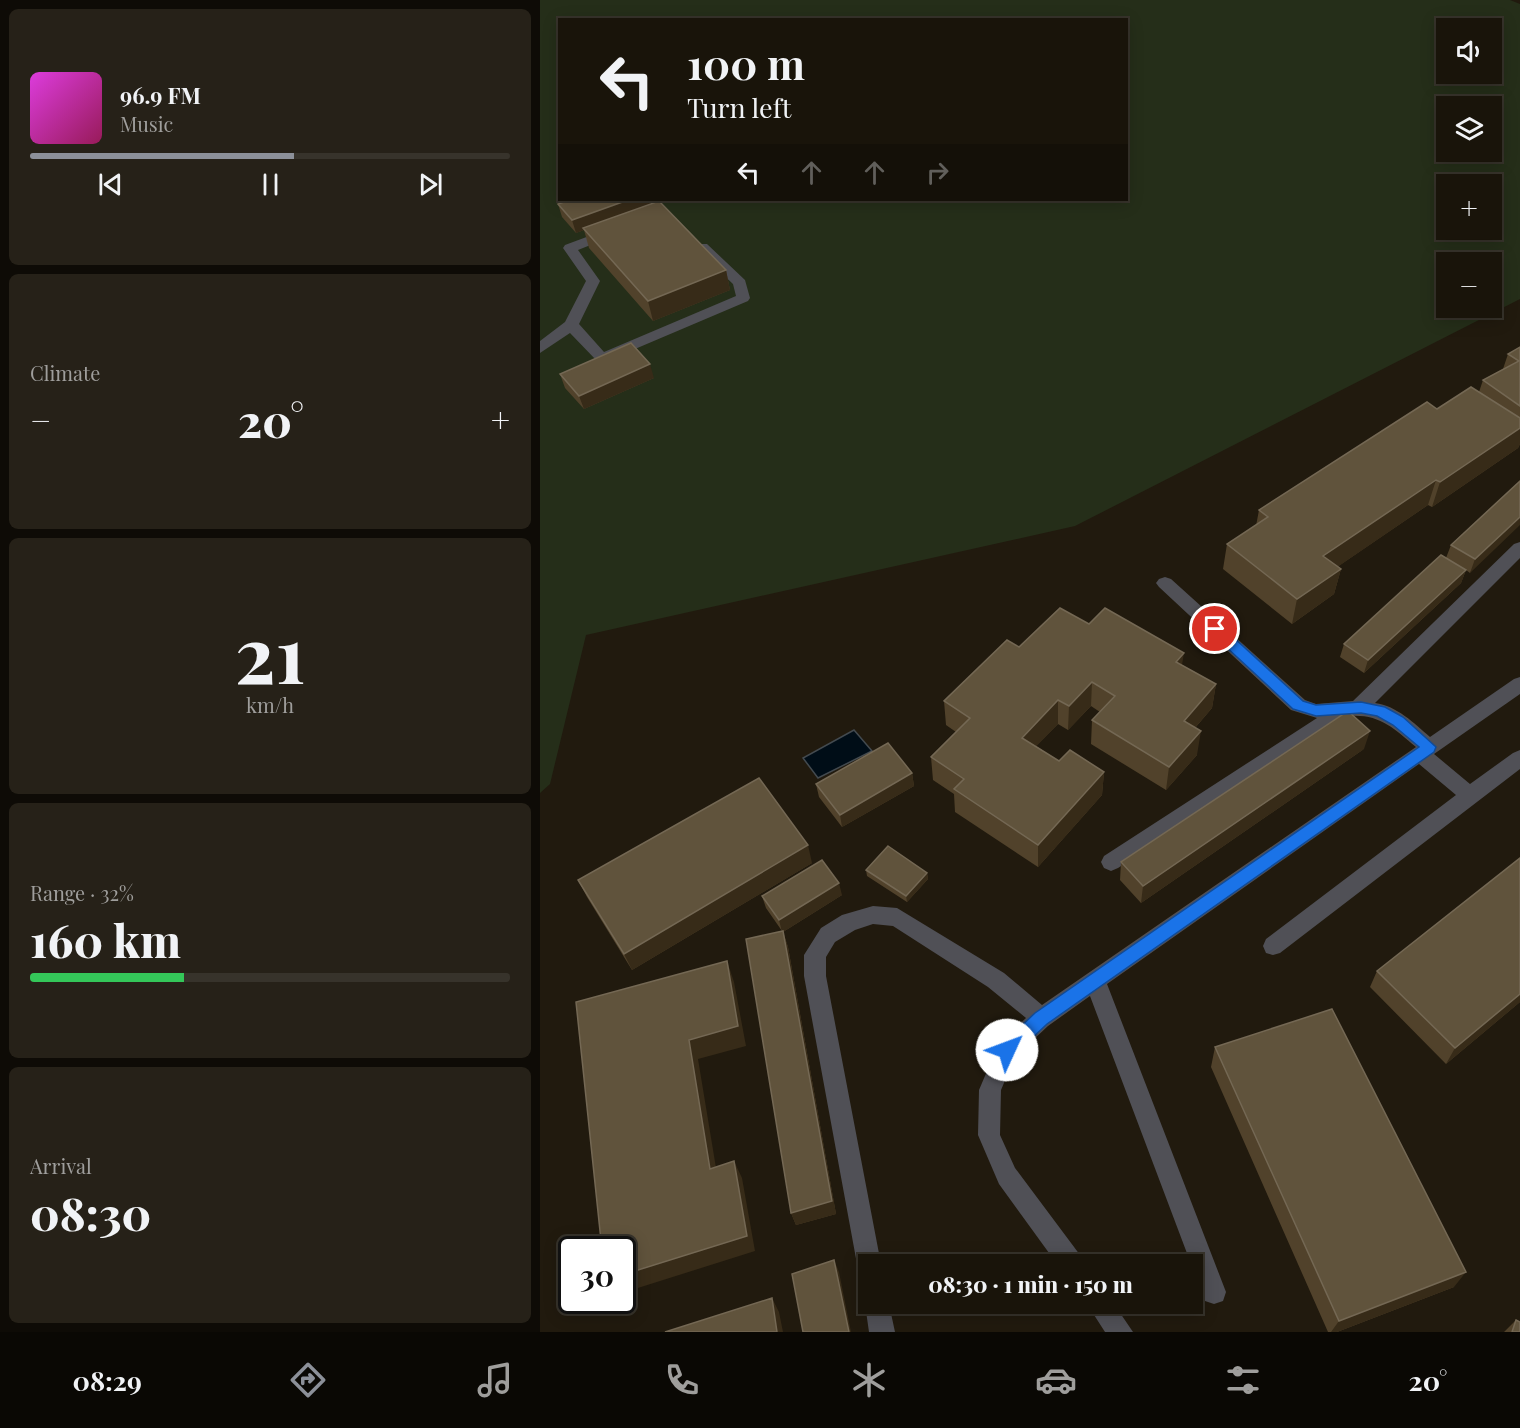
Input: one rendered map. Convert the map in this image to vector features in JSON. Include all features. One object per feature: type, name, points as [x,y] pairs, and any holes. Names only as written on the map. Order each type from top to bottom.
[{"type":"street","points":[[540,348],[571,325],[593,281],[570,248],[620,228]]},
{"type":"street","points":[[571,325],[602,358],[743,298],[740,283],[694,239]]},
{"type":"street","points":[[1111,862],[1350,710],[1520,548]]},
{"type":"street","points":[[1165,583],[1298,705],[1316,711],[1380,711],[1390,716],[1470,795]]},
{"type":"street","points":[[1064,1254],[1007,1176],[989,1135],[990,1090],[1007,1050],[1042,1018],[1520,684]]},
{"type":"street","points":[[1273,946],[1520,758]]},
{"type":"street","points":[[867,1254],[815,976],[815,955],[828,935],[849,922],[873,915],[897,916],[996,980],[1042,1018]]},
{"type":"street","points":[[1095,981],[1215,1292]]},
{"type":"street","points":[[879,1314],[882,1332]]},
{"type":"street","points":[[1106,1314],[1120,1332]]},
{"type":"green space","points":[[540,0],[1510,0],[1520,4],[1520,299],[1502,308],[1502,252],[1436,252],[1436,318],[1483,318],[1075,526],[586,635],[550,784],[540,793]]},
{"type":"shaded area","points":[[854,730],[872,751],[818,778],[803,758]]},
{"type":"building","points":[[567,201],[625,201],[572,220],[558,204]]},
{"type":"building","points":[[659,201],[726,270],[648,301],[583,228]]},
{"type":"building","points":[[631,343],[650,364],[579,396],[560,374]]},
{"type":"building","points":[[1520,347],[1520,406],[1483,380],[1519,361],[1508,354]]},
{"type":"building","points":[[1471,387],[1520,418],[1520,428],[1440,482],[1436,480],[1323,556],[1341,569],[1297,599],[1227,544],[1268,517],[1259,510],[1427,402],[1437,409]]},
{"type":"building","points":[[1520,481],[1520,517],[1475,559],[1451,545]]},
{"type":"building","points":[[1441,555],[1466,570],[1368,660],[1344,644]]},
{"type":"building","points":[[1060,608],[1089,624],[1105,608],[1184,653],[1176,662],[1216,684],[1184,721],[1201,731],[1169,767],[1092,720],[1115,696],[1092,682],[1069,706],[1058,700],[1022,738],[1059,761],[1070,750],[1104,772],[1038,845],[954,789],[964,779],[931,757],[970,718],[944,701],[1007,640],[1019,647]]},
{"type":"building","points":[[1348,711],[1370,731],[1143,886],[1121,862]]},
{"type":"building","points":[[888,743],[912,773],[840,815],[816,784]]},
{"type":"building","points":[[759,778],[808,845],[624,954],[578,880]]},
{"type":"building","points":[[888,846],[927,873],[906,896],[866,870]]},
{"type":"building","points":[[1520,858],[1520,994],[1455,1048],[1377,971]]},
{"type":"building","points":[[822,860],[839,883],[779,920],[762,896]]},
{"type":"building","points":[[783,931],[832,1201],[791,1213],[746,939]]},
{"type":"building","points":[[727,961],[738,1026],[689,1040],[710,1169],[734,1161],[747,1236],[636,1271],[636,1236],[601,1236],[576,1002]]},
{"type":"building","points":[[1332,1009],[1466,1272],[1339,1321],[1215,1047]]},
{"type":"building","points":[[834,1260],[849,1332],[803,1332],[792,1274]]},
{"type":"building","points":[[772,1298],[777,1332],[665,1332]]},
{"type":"building","points":[[1516,1320],[1520,1322],[1520,1332],[1512,1332]]},
{"type":"route","points":[[1007,1050],[1041,1018],[1429,747],[1398,721],[1380,711],[1361,708],[1316,711],[1298,705],[1215,629]]}]
